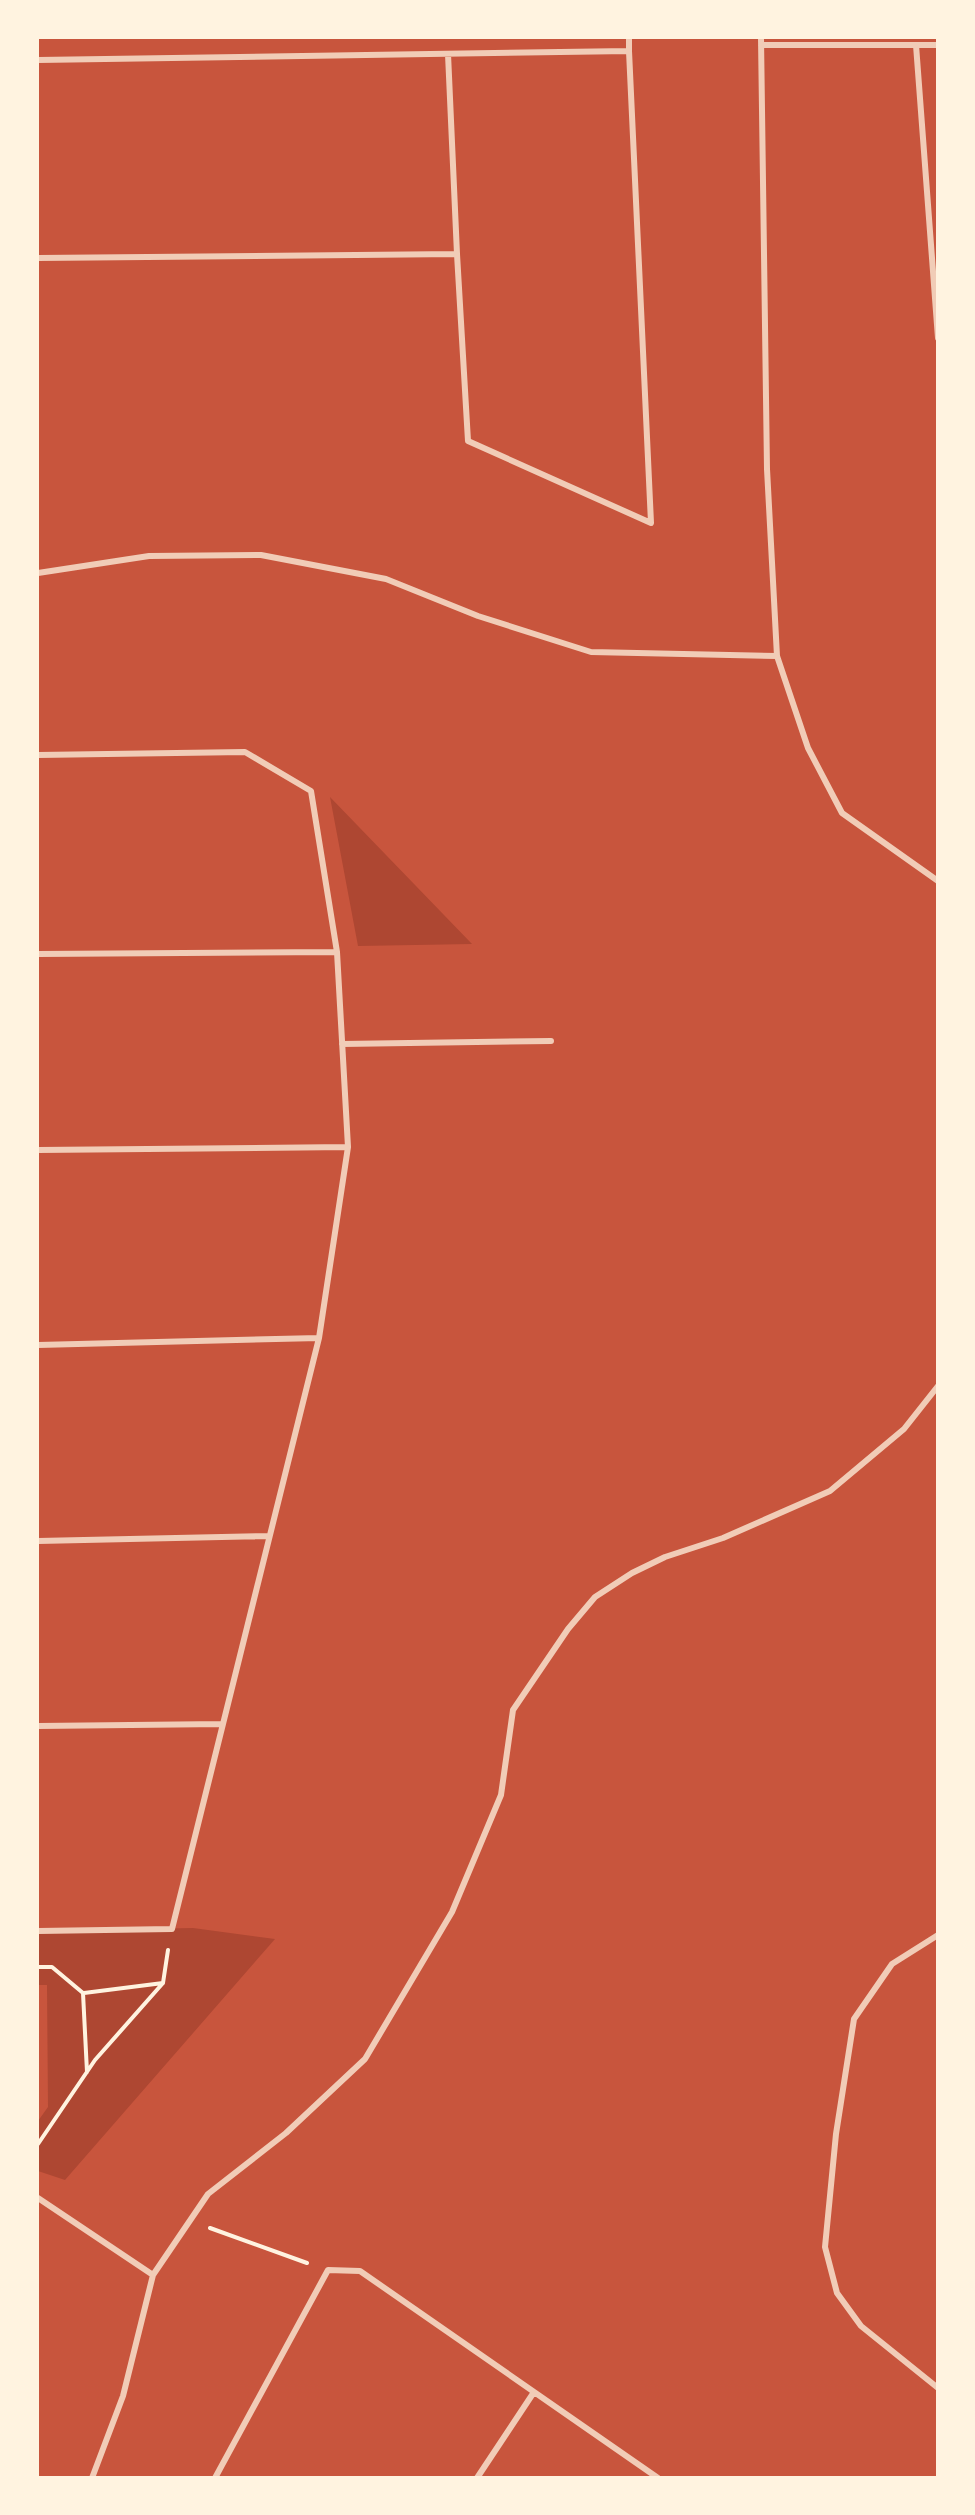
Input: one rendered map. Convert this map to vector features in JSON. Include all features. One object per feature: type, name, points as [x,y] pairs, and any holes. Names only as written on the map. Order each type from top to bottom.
[{"type":"street","points":[[448,54],[468,441],[651,523],[628,38]]},
{"type":"street","points":[[761,38],[767,469],[777,656],[808,747],[842,813],[938,881]]},
{"type":"street","points":[[761,45],[938,45]]},
{"type":"street","points":[[916,45],[934,237],[938,338]]},
{"type":"street","points":[[38,60],[629,51]]},
{"type":"street","points":[[38,258],[457,255]]},
{"type":"street","points":[[38,573],[149,556],[261,555],[386,579],[478,616],[591,652],[777,656]]},
{"type":"street","points":[[38,755],[245,752],[312,791],[337,952],[348,1147],[319,1338],[172,1929],[38,1931]]},
{"type":"street","points":[[38,954],[337,952]]},
{"type":"street","points":[[342,1044],[551,1041]]},
{"type":"street","points":[[38,1150],[348,1147]]},
{"type":"street","points":[[38,1345],[319,1338]]},
{"type":"street","points":[[92,2478],[123,2396],[153,2275],[208,2194],[286,2133],[365,2059],[452,1912],[501,1795],[513,1710],[568,1629],[595,1597],[632,1573],[665,1557],[723,1538],[830,1491],[904,1430],[938,1386]]},
{"type":"street","points":[[38,1541],[270,1536]]},
{"type":"street","points":[[38,1726],[223,1724]]},
{"type":"street","points":[[938,1935],[892,1964],[854,2019],[836,2134],[825,2247],[837,2293],[861,2326],[938,2388]]},
{"type":"street","points":[[38,2198],[153,2275]]},
{"type":"street","points":[[215,2478],[327,2270],[360,2271],[658,2478]]},
{"type":"street","points":[[477,2478],[534,2392]]},
{"type":"path","points":[[38,2144],[87,2072],[163,1983],[172,1929]]},
{"type":"path","points":[[38,1967],[52,1967],[83,1993],[87,2072]]},
{"type":"path","points":[[84,1993],[163,1983]]},
{"type":"path","points":[[190,2220],[327,2270]]},
{"type":"shaded area","points":[[330,797],[472,944],[358,946]]},
{"type":"shaded area","points":[[193,1928],[275,1939],[65,2180],[38,2171],[38,2121],[48,2107],[47,1985],[38,1985],[38,1931]]}]
